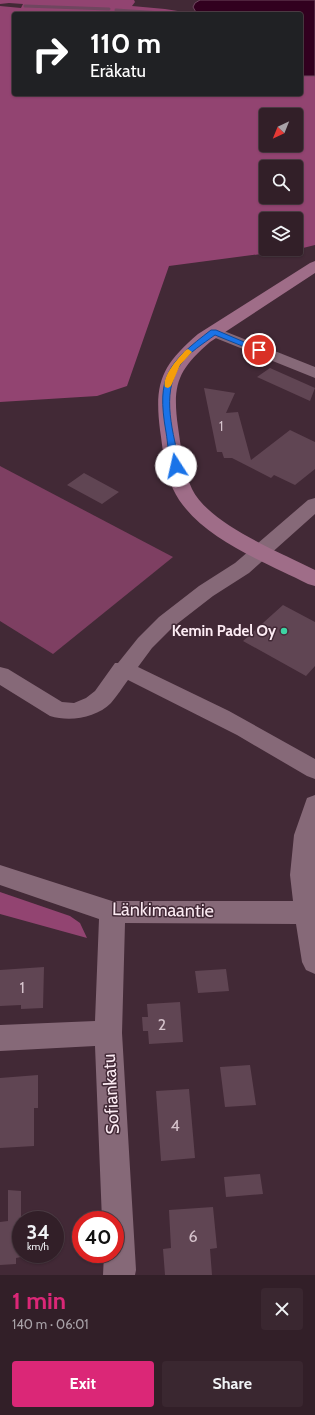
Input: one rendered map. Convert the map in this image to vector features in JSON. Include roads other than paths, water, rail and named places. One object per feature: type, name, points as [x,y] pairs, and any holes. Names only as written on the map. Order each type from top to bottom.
[{"type":"street","points":[[313,269],[214,332],[189,351],[177,364],[168,381],[166,397],[167,418],[176,466],[183,491],[205,517],[224,531],[315,579]]},
{"type":"street","points":[[214,332],[315,373]]},
{"type":"street","points":[[0,675],[58,710],[75,711],[94,704],[103,697],[144,642],[166,622],[206,592],[242,568],[315,504]]},
{"type":"street","points":[[123,669],[210,710],[251,732],[315,770]]},
{"type":"street","points":[[315,805],[306,835],[302,875],[315,962]]},
{"type":"street","name":"Länkimaantie","points":[[0,875],[112,912],[308,913]]},
{"type":"street","name":"Sofiankatu","points":[[112,912],[108,1033],[120,1270],[118,1275]]},
{"type":"street","points":[[0,1038],[108,1033]]},
{"type":"waterway","points":[[25,6],[109,9]]},
{"type":"waterway","points":[[116,10],[146,12]]},
{"type":"place","name":"Kemin Padel Oy","points":[[284,631]]}]
